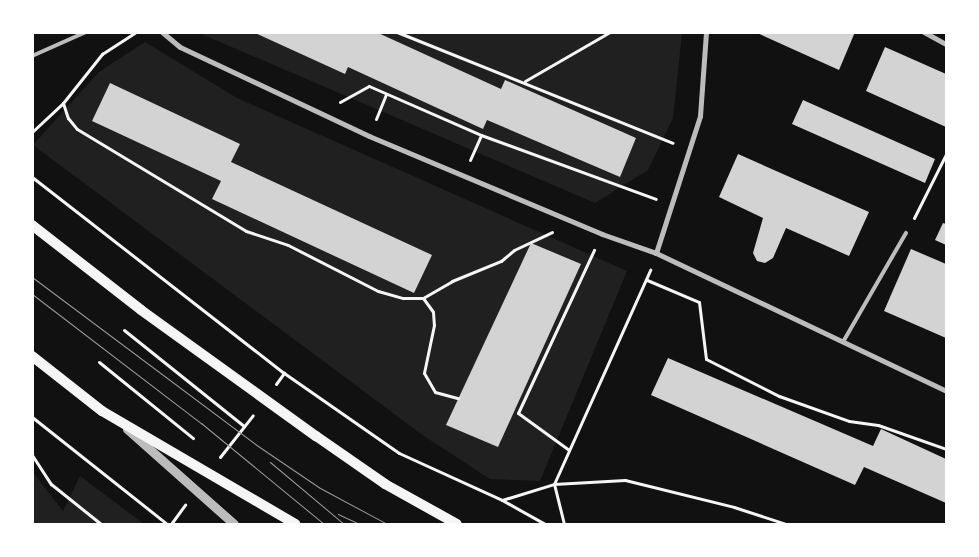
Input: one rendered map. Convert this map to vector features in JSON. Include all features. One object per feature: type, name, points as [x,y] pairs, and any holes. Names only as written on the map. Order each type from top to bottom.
[{"type":"main road","points":[[32,225],[141,310],[323,442],[385,484],[458,524]]},
{"type":"main road","points":[[32,356],[117,420],[295,524]]},
{"type":"street","points":[[162,32],[180,47],[369,136],[464,174],[602,234],[656,253],[946,391]]},
{"type":"street","points":[[656,253],[691,150],[700,116],[706,32]]},
{"type":"street","points":[[924,32],[946,44]]},
{"type":"street","points":[[117,420],[234,524]]},
{"type":"lane","points":[[32,56],[86,32]]},
{"type":"lane","points":[[843,342],[906,233]]},
{"type":"path","points":[[32,132],[63,103],[102,54],[136,32]]},
{"type":"path","points":[[397,32],[524,81],[691,150]]},
{"type":"path","points":[[524,81],[610,32]]},
{"type":"path","points":[[320,113],[369,86],[480,135],[672,205]]},
{"type":"path","points":[[369,136],[386,94]]},
{"type":"path","points":[[63,103],[68,118],[77,129],[246,231],[288,245],[378,291],[403,298],[423,298],[452,280],[501,261],[534,238],[576,223]]},
{"type":"path","points":[[464,174],[480,135]]},
{"type":"path","points":[[906,233],[946,154]]},
{"type":"path","points":[[32,177],[284,373],[399,453],[502,500],[545,524]]},
{"type":"path","points":[[569,450],[518,413],[602,234]]},
{"type":"path","points":[[564,524],[554,484],[647,280],[656,253]]},
{"type":"path","points":[[647,280],[699,302],[706,359],[779,396],[849,421],[878,425],[946,449]]},
{"type":"path","points":[[423,298],[433,312],[434,324],[424,373],[435,392],[458,398]]},
{"type":"path","points":[[124,330],[244,426]]},
{"type":"path","points":[[99,362],[196,440]]},
{"type":"path","points":[[271,391],[284,373]]},
{"type":"path","points":[[211,453],[218,459],[255,412]]},
{"type":"path","points":[[32,418],[169,524],[187,503]]},
{"type":"path","points":[[32,455],[51,484],[101,524]]},
{"type":"path","points":[[502,500],[554,484],[625,480],[734,507],[786,524]]},
{"type":"shaded area","points":[[199,33],[682,33],[673,118],[648,170],[595,203]]},
{"type":"shaded area","points":[[145,42],[237,98],[627,271],[540,481],[490,479],[424,436],[33,145],[99,72]]},
{"type":"shaded area","points":[[32,471],[63,511],[80,476],[144,524],[33,524]]},
{"type":"building","points":[[253,32],[376,32],[501,89],[505,80],[636,138],[620,177],[487,120],[483,129],[348,67],[345,74]]},
{"type":"building","points":[[755,32],[855,32],[839,70]]},
{"type":"building","points":[[885,47],[946,74],[946,127],[866,91]]},
{"type":"building","points":[[110,83],[240,144],[231,162],[432,255],[414,293],[212,199],[221,181],[92,121]]},
{"type":"building","points":[[803,100],[935,159],[925,183],[792,124]]},
{"type":"building","points":[[738,154],[869,212],[849,256],[786,228],[773,258],[765,263],[757,261],[753,253],[763,218],[719,197]]},
{"type":"building","points":[[943,223],[946,224],[946,245],[935,240]]},
{"type":"building","points":[[531,243],[581,264],[498,447],[446,425]]},
{"type":"building","points":[[911,249],[946,264],[946,338],[884,311]]},
{"type":"building","points":[[668,358],[873,446],[881,429],[946,459],[946,503],[864,467],[855,485],[651,395]]},
{"type":"tram line","points":[[32,277],[255,444],[320,488],[387,524]]},
{"type":"tram line","points":[[32,294],[201,423],[324,524]]},
{"type":"tram line","points":[[270,462],[344,524]]},
{"type":"tram line","points":[[338,514],[359,524]]}]
